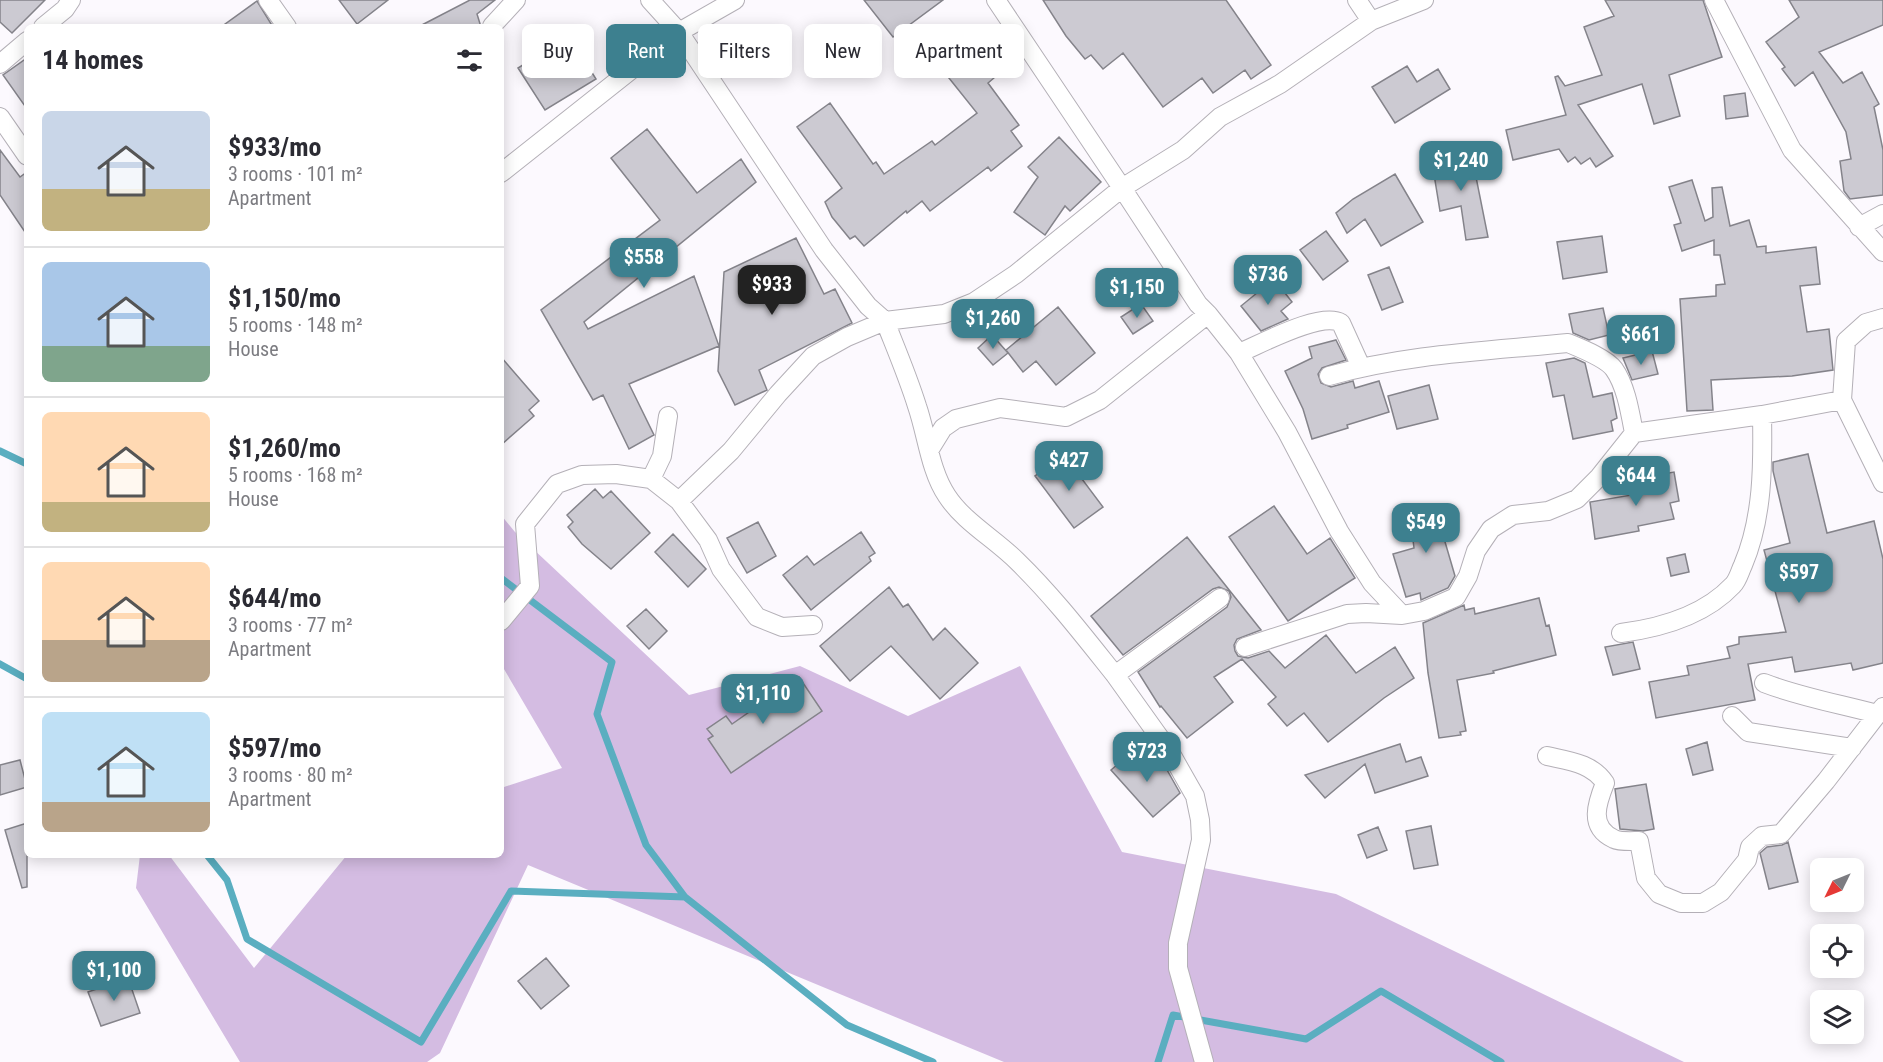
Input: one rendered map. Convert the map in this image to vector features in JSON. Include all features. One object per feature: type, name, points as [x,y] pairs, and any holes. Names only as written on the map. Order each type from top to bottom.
[{"type":"street","points":[[46,24],[71,0]]},
{"type":"street","points":[[268,0],[285,24]]},
{"type":"street","points":[[494,24],[516,0]]},
{"type":"street","points":[[650,0],[672,24]]},
{"type":"street","points":[[686,28],[735,0]]},
{"type":"street","points":[[996,0],[1198,304],[1239,353],[1287,432],[1340,531],[1372,583],[1402,615]]},
{"type":"street","points":[[1357,0],[1371,21]]},
{"type":"street","points":[[679,501],[731,451],[813,356],[885,321],[944,314],[974,302],[1016,274],[1122,188],[1183,150],[1220,117],[1280,84],[1371,21],[1424,0]]},
{"type":"street","points":[[1714,0],[1792,150],[1883,252]]},
{"type":"street","points":[[686,43],[824,250],[868,306],[885,321],[918,406],[938,478],[946,496],[957,509],[1037,580],[1063,608],[1170,752],[1195,796],[1201,840],[1178,943],[1178,968],[1204,1062]]},
{"type":"street","points":[[0,64],[24,44]]},
{"type":"street","points":[[504,170],[621,78]]},
{"type":"street","points":[[0,117],[24,152]]},
{"type":"street","points":[[1859,227],[1883,214]]},
{"type":"street","points":[[930,449],[943,428],[956,419],[1000,408],[1066,417],[1101,400],[1208,314]]},
{"type":"street","points":[[1883,318],[1866,323],[1846,341],[1842,400],[1883,483]]},
{"type":"street","points":[[1239,353],[1292,329],[1326,319],[1336,320],[1341,322],[1361,367]]},
{"type":"street","points":[[1329,376],[1361,367],[1409,359],[1568,342],[1613,367],[1630,412],[1634,433]]},
{"type":"street","points":[[1245,647],[1347,614],[1402,615],[1424,611],[1456,597],[1468,576],[1476,551],[1491,529],[1513,515],[1548,511],[1577,499],[1599,477],[1634,433],[1762,415],[1842,400]]},
{"type":"street","points":[[1621,633],[1652,629],[1710,605],[1735,584],[1752,543],[1763,471],[1762,415]]},
{"type":"street","points":[[651,479],[662,456],[668,416]]},
{"type":"street","points":[[504,617],[530,586],[525,524],[557,484],[582,475],[616,474],[651,479],[679,501],[708,540],[721,569],[757,617],[782,627],[813,625]]},
{"type":"street","points":[[1115,675],[1220,598]]},
{"type":"street","points":[[1547,756],[1584,765],[1599,773],[1605,783],[1596,808],[1596,820],[1603,830],[1615,840],[1639,841],[1646,878],[1659,894],[1681,903],[1703,903],[1721,892],[1747,860],[1750,848],[1762,836],[1781,834],[1852,748],[1880,710],[1793,694],[1764,683]]},
{"type":"street","points":[[1732,716],[1748,732],[1852,748]]},
{"type":"shaded area","points":[[504,519],[515,532],[689,695],[800,666],[908,716],[1020,666],[1122,852],[1336,894],[1684,1062],[1004,1062],[528,865],[440,1053],[427,1062],[240,1062],[136,888],[140,858],[171,858],[254,968],[345,858],[504,858],[504,787],[562,768],[504,669]]},
{"type":"building","points":[[0,0],[45,0],[12,33],[0,22]]},
{"type":"building","points":[[339,0],[388,0],[357,24]]},
{"type":"building","points":[[470,0],[495,0],[477,14],[480,24],[424,24]]},
{"type":"building","points":[[864,0],[943,0],[911,24],[894,24],[893,37]]},
{"type":"building","points":[[1043,0],[1226,0],[1271,65],[1251,79],[1245,70],[1213,93],[1202,78],[1163,107],[1123,53],[1103,69],[1091,55],[1085,59],[1066,36]]},
{"type":"building","points":[[1605,0],[1703,0],[1722,57],[1669,75],[1680,116],[1654,124],[1642,84],[1578,105],[1613,156],[1596,167],[1590,158],[1581,164],[1575,157],[1568,162],[1559,149],[1513,160],[1506,130],[1566,115],[1555,77],[1558,76],[1565,86],[1602,75],[1584,27],[1614,16]]},
{"type":"building","points":[[1789,0],[1883,0],[1883,25],[1819,52],[1843,83],[1862,72],[1879,104],[1874,107],[1883,150],[1883,195],[1850,199],[1844,191],[1840,161],[1851,159],[1846,132],[1813,72],[1795,86],[1782,69],[1785,67],[1766,42],[1799,17]]},
{"type":"building","points":[[257,1],[271,24],[225,24]]},
{"type":"building","points":[[24,60],[24,105],[3,75]]},
{"type":"building","points":[[1407,66],[1417,82],[1438,69],[1450,89],[1395,123],[1372,87]]},
{"type":"building","points":[[594,76],[596,79],[545,110],[524,78],[594,78]]},
{"type":"building","points":[[949,78],[994,78],[988,83],[1019,125],[1011,131],[1022,146],[991,171],[988,167],[930,211],[922,201],[907,213],[906,211],[864,246],[855,236],[850,239],[832,217],[825,202],[842,188],[797,127],[830,103],[873,164],[876,162],[884,174],[932,141],[935,145],[977,113]]},
{"type":"building","points":[[1745,93],[1748,116],[1726,119],[1724,96]]},
{"type":"building","points":[[647,129],[697,193],[741,159],[756,182],[584,322],[588,329],[694,276],[719,346],[629,384],[654,435],[629,449],[603,395],[593,400],[541,310],[660,220],[611,158]]},
{"type":"building","points":[[1059,137],[1101,182],[1070,211],[1065,206],[1045,235],[1014,212],[1038,177],[1028,167]]},
{"type":"building","points":[[0,150],[20,177],[24,174],[24,231],[0,195]]},
{"type":"building","points":[[1471,152],[1488,237],[1466,240],[1461,206],[1440,211],[1432,162]]},
{"type":"building","points":[[1395,174],[1423,222],[1381,246],[1365,219],[1347,233],[1336,213],[1353,199]]},
{"type":"building","points":[[1692,180],[1705,221],[1713,217],[1712,188],[1722,187],[1730,226],[1749,220],[1757,247],[1766,246],[1766,253],[1816,247],[1820,284],[1800,286],[1807,332],[1829,329],[1833,370],[1792,376],[1711,380],[1713,410],[1687,411],[1680,299],[1716,296],[1716,285],[1725,284],[1720,255],[1714,255],[1714,240],[1682,251],[1674,225],[1681,223],[1669,187]]},
{"type":"building","points":[[1326,231],[1348,261],[1323,280],[1300,250]]},
{"type":"building","points":[[1602,236],[1607,272],[1563,279],[1557,242]]},
{"type":"building","points":[[796,238],[824,294],[835,289],[852,323],[759,370],[767,390],[735,405],[718,371],[724,272]]},
{"type":"building","points":[[1389,267],[1403,302],[1382,310],[1368,275]]},
{"type":"building","points":[[1274,279],[1292,302],[1281,311],[1288,319],[1261,331],[1241,306]]},
{"type":"building","points":[[1141,304],[1153,321],[1133,334],[1121,317]]},
{"type":"building","points":[[1058,307],[1095,353],[1056,385],[1036,361],[1023,372],[1006,350]]},
{"type":"building","points":[[1603,308],[1609,335],[1589,340],[1573,333],[1569,314]]},
{"type":"building","points":[[992,335],[1008,353],[993,365],[978,348]]},
{"type":"building","points":[[1336,340],[1346,360],[1322,368],[1318,374],[1321,383],[1331,387],[1353,381],[1355,388],[1379,381],[1389,412],[1312,439],[1303,409],[1285,371],[1312,358],[1309,347]]},
{"type":"building","points":[[1652,351],[1658,374],[1632,380],[1623,358]]},
{"type":"building","points":[[1574,358],[1585,363],[1593,397],[1612,393],[1617,418],[1611,421],[1613,431],[1573,439],[1564,395],[1553,397],[1546,363]]},
{"type":"building","points":[[504,360],[539,401],[529,410],[534,416],[504,442]]},
{"type":"building","points":[[1429,385],[1438,419],[1397,429],[1388,396]]},
{"type":"building","points":[[1808,454],[1827,533],[1874,521],[1883,559],[1883,663],[1853,670],[1851,663],[1795,672],[1792,657],[1748,664],[1755,700],[1656,718],[1649,682],[1689,675],[1687,666],[1730,658],[1727,647],[1739,644],[1739,637],[1786,632],[1764,550],[1790,543],[1773,471],[1773,462]]},
{"type":"building","points":[[1064,455],[1103,507],[1074,528],[1035,476]]},
{"type":"building","points":[[1674,472],[1679,501],[1670,503],[1674,519],[1638,526],[1639,531],[1595,539],[1590,502],[1632,495],[1630,480]]},
{"type":"building","points":[[595,489],[603,498],[611,491],[650,533],[611,569],[582,544],[568,527],[573,522],[567,515]]},
{"type":"building","points":[[1445,504],[1448,534],[1443,535],[1455,576],[1448,588],[1421,600],[1420,593],[1406,597],[1393,554],[1414,548],[1409,509]]},
{"type":"building","points":[[1274,506],[1307,554],[1330,538],[1355,578],[1288,621],[1229,537]]},
{"type":"building","points":[[758,522],[776,556],[747,573],[727,538]]},
{"type":"building","points":[[861,532],[875,553],[869,557],[871,561],[811,610],[783,575],[807,556],[814,565]]},
{"type":"building","points":[[673,534],[706,569],[688,587],[655,552]]},
{"type":"building","points":[[1187,537],[1261,630],[1237,639],[1234,645],[1238,656],[1248,658],[1269,651],[1285,668],[1326,635],[1356,673],[1395,647],[1414,678],[1384,698],[1328,742],[1304,713],[1287,726],[1268,704],[1276,697],[1242,659],[1214,677],[1233,702],[1187,738],[1160,707],[1138,672],[1227,607],[1231,597],[1229,591],[1219,587],[1213,589],[1123,655],[1091,616]]},
{"type":"building","points":[[1685,554],[1689,572],[1671,576],[1667,558]]},
{"type":"building","points":[[889,587],[903,607],[908,604],[933,640],[945,628],[978,663],[940,699],[891,646],[850,681],[820,646]]},
{"type":"building","points":[[1539,598],[1546,626],[1549,625],[1556,655],[1493,671],[1494,673],[1457,680],[1466,731],[1460,732],[1461,735],[1439,738],[1428,673],[1423,623],[1464,605],[1465,610],[1474,608],[1475,614]]},
{"type":"building","points":[[646,609],[667,631],[649,649],[627,626]]},
{"type":"building","points":[[1633,642],[1640,669],[1613,675],[1605,647]]},
{"type":"building","points":[[799,677],[822,711],[731,773],[708,739],[713,736],[707,729],[726,716],[732,724]]},
{"type":"building","points":[[1707,742],[1713,770],[1693,775],[1686,749]]},
{"type":"building","points":[[1400,744],[1406,762],[1421,757],[1428,776],[1375,793],[1365,764],[1325,798],[1305,775]]},
{"type":"building","points":[[1131,753],[1143,767],[1155,756],[1167,770],[1180,793],[1153,817],[1111,770]]},
{"type":"building","points":[[20,760],[24,788],[0,795],[0,765]]},
{"type":"building","points":[[1646,784],[1654,829],[1643,831],[1620,829],[1615,789]]},
{"type":"building","points":[[24,824],[27,887],[22,888],[5,830]]},
{"type":"building","points":[[1431,826],[1438,865],[1414,869],[1406,831]]},
{"type":"building","points":[[1378,827],[1387,850],[1367,858],[1358,835]]},
{"type":"building","points":[[1788,842],[1798,882],[1769,889],[1760,853],[1767,847]]},
{"type":"building","points":[[546,958],[569,986],[541,1009],[518,981]]},
{"type":"building","points":[[128,978],[140,1013],[101,1026],[88,992]]},
{"type":"waterway","points":[[0,451],[24,463]]},
{"type":"waterway","points":[[504,580],[612,662],[597,714],[646,845],[685,897]]},
{"type":"waterway","points":[[0,664],[24,677]]},
{"type":"waterway","points":[[209,858],[227,880],[247,939],[421,1042],[511,891],[685,897],[847,1025],[933,1062]]},
{"type":"waterway","points":[[1158,1062],[1173,1015],[1306,1039],[1381,991],[1501,1062]]}]
